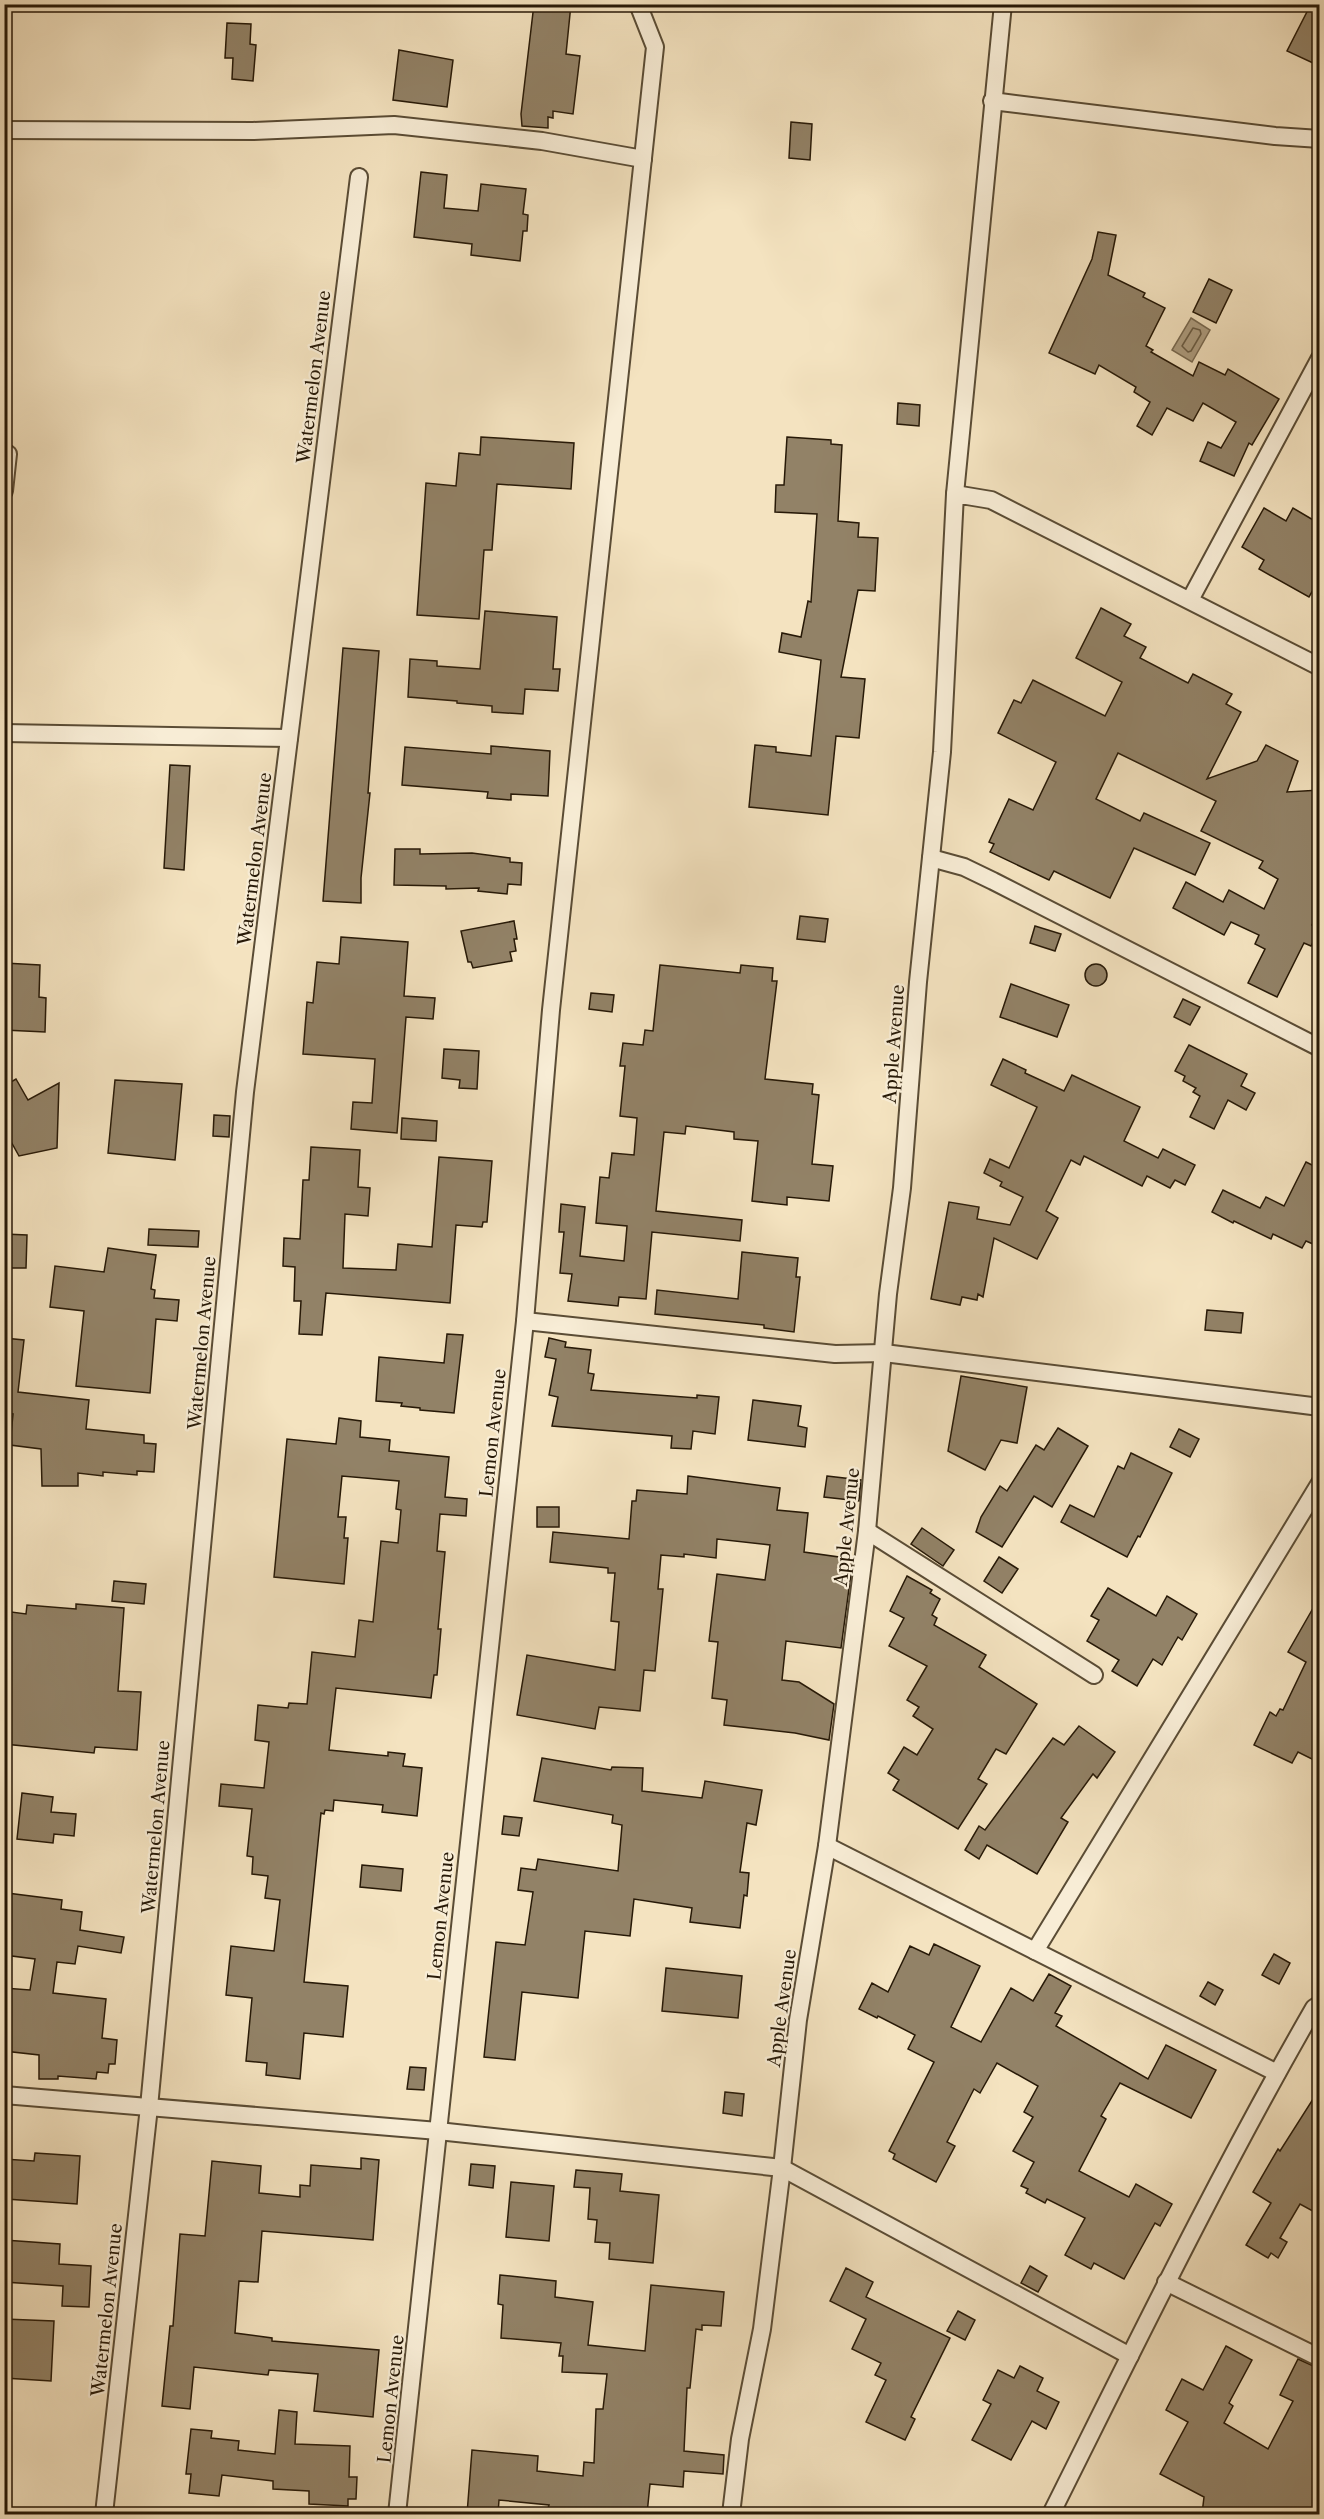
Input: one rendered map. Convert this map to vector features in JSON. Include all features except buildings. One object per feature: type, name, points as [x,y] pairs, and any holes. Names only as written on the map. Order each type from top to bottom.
[{"type":"street","name":"Lemon Avenue","points":[[397,2514],[525,1321],[551,1010],[655,47],[638,4]]},
{"type":"street","name":"Apple Avenue","points":[[731,2514],[740,2439],[762,2329],[798,2020],[827,1846],[867,1532],[888,1294],[902,1188],[932,828],[942,752],[955,494],[1003,4]]},
{"type":"street","points":[[992,101],[1263,135],[1320,139]]},
{"type":"street","points":[[4,130],[253,131],[394,125],[542,141],[643,159]]},
{"type":"street","name":"Watermelon Avenue","points":[[104,2514],[149,2107],[245,1092],[359,177]]},
{"type":"street","points":[[1190,600],[1320,358]]},
{"type":"street","points":[[4,491],[9,454]]},
{"type":"street","points":[[955,494],[991,500],[1320,667]]},
{"type":"street","points":[[4,733],[289,738]]},
{"type":"street","points":[[931,858],[964,867],[993,880],[1320,1048]]},
{"type":"street","points":[[525,1321],[834,1354],[884,1353],[1320,1407]]},
{"type":"street","points":[[1035,1952],[1320,1484]]},
{"type":"street","points":[[867,1532],[1094,1675]]},
{"type":"street","points":[[827,1846],[1277,2073]]},
{"type":"street","points":[[1051,2514],[1166,2282],[1277,2073],[1314,2008],[1320,2004]]},
{"type":"street","points":[[4,2096],[438,2131],[782,2168],[1130,2356]]},
{"type":"street","points":[[1166,2282],[1320,2358]]},
{"type":"water","points":[[1191,318],[1210,330],[1192,362],[1172,350]]}]
